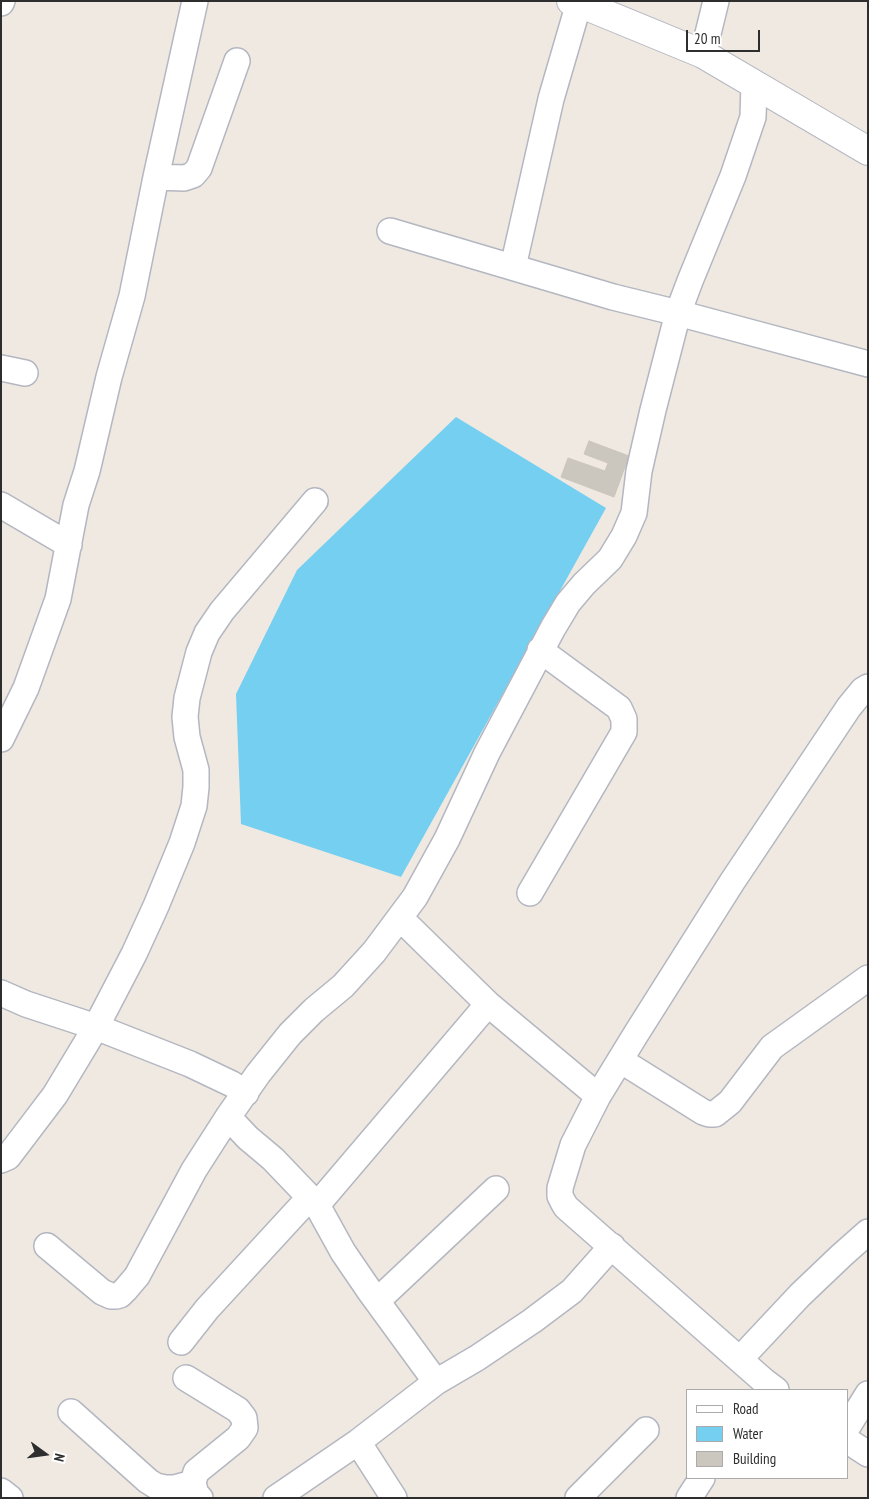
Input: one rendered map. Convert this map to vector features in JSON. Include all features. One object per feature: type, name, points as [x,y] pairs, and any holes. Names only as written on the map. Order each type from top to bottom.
[{"type":"main road","points":[[575,2],[702,54],[868,151]]},
{"type":"street","points":[[1,739],[26,688],[58,599],[76,505],[132,296],[195,1]]},
{"type":"street","points":[[702,54],[716,1]]},
{"type":"street","points":[[513,267],[575,2]]},
{"type":"street","points":[[156,177],[184,178],[193,175],[199,168],[236,60]]},
{"type":"street","points":[[47,1246],[102,1292],[111,1296],[120,1295],[137,1276],[194,1170],[258,1074],[290,1034],[314,1010],[343,986],[374,952],[415,897],[447,839],[487,753],[540,650],[568,603],[584,584],[610,560],[624,536],[634,513],[639,471],[652,410],[678,313],[733,176],[753,117],[754,84]]},
{"type":"street","points":[[390,231],[613,297],[868,364]]},
{"type":"street","points":[[1,1160],[8,1157],[55,1095],[96,1027],[134,954],[182,843],[194,806],[196,787],[196,770],[187,737],[185,717],[187,698],[199,652],[207,633],[222,611],[314,501]]},
{"type":"street","points":[[1,505],[68,545]]},
{"type":"street","points":[[530,893],[624,732],[624,719],[619,708],[540,650]]},
{"type":"street","points":[[766,1387],[740,1359],[566,1207],[560,1196],[562,1180],[573,1145],[598,1096],[620,1060],[732,882],[848,707],[868,687]]},
{"type":"street","points":[[400,918],[488,1004],[598,1096]]},
{"type":"street","points":[[620,1060],[703,1112],[715,1114],[730,1102],[772,1048],[868,978]]},
{"type":"street","points":[[1,993],[26,1004],[96,1027],[190,1064],[232,1084],[246,1093]]},
{"type":"street","points":[[181,1342],[207,1309],[313,1201],[488,1004]]},
{"type":"street","points":[[228,1117],[313,1201],[343,1252],[436,1382]]},
{"type":"street","points":[[377,1301],[496,1189]]},
{"type":"street","points":[[740,1359],[800,1295],[868,1232]]},
{"type":"street","points":[[276,1498],[358,1442],[436,1382],[477,1358],[572,1291],[612,1246]]},
{"type":"street","points":[[71,1412],[156,1486],[196,1490],[196,1472],[238,1438],[245,1428],[244,1418],[238,1410],[186,1378]]},
{"type":"street","points":[[849,1424],[868,1394]]},
{"type":"street","points":[[578,1498],[646,1430]]},
{"type":"street","points":[[358,1442],[394,1498]]},
{"type":"street","points":[[849,1442],[868,1454]]},
{"type":"street","points":[[689,1498],[701,1479]]},
{"type":"street","points":[[1,1491],[10,1498]]},
{"type":"water","points":[[456,417],[606,508],[401,877],[241,824],[236,694],[297,570]]},
{"type":"building","points":[[589,441],[629,456],[614,497],[561,477],[568,458],[605,471],[608,463],[584,454]]}]
